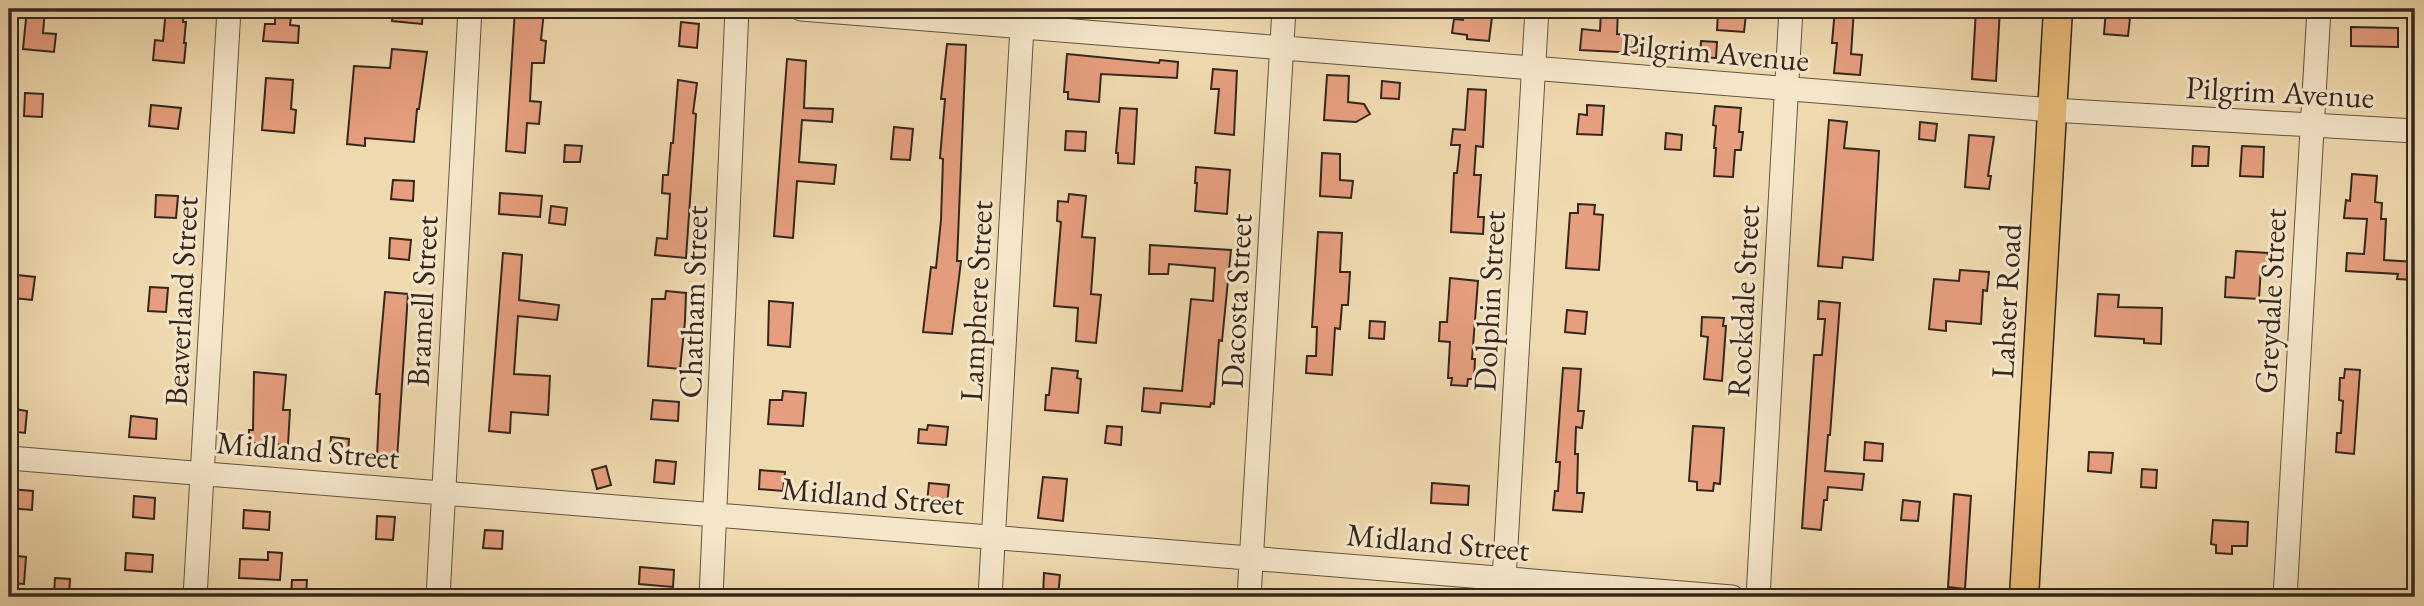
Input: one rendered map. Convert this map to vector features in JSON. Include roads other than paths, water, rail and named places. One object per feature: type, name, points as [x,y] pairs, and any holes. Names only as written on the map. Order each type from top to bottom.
[{"type":"main road","name":"Lahser Road","points":[[2024,597],[2058,9]]},
{"type":"street","name":"Beaverland Street","points":[[195,597],[229,9]]},
{"type":"street","name":"Bramell Street","points":[[438,597],[470,9]]},
{"type":"street","name":"Chatham Street","points":[[711,597],[737,9]]},
{"type":"street","name":"Pilgrim Avenue","points":[[801,9],[1023,18],[1282,49],[2052,110],[2415,131]]},
{"type":"street","name":"Dacosta Street","points":[[1250,597],[1284,9]]},
{"type":"street","name":"Dolphin Street","points":[[1504,588],[1537,9]]},
{"type":"street","name":"Rockdale Street","points":[[1758,597],[1791,9]]},
{"type":"street","name":"Greydale Street","points":[[2285,597],[2319,9]]},
{"type":"street","name":"Lamphere Street","points":[[990,597],[1023,18]]},
{"type":"street","name":"Midland Street","points":[[9,458],[1252,558],[1504,588],[1732,597]]}]
